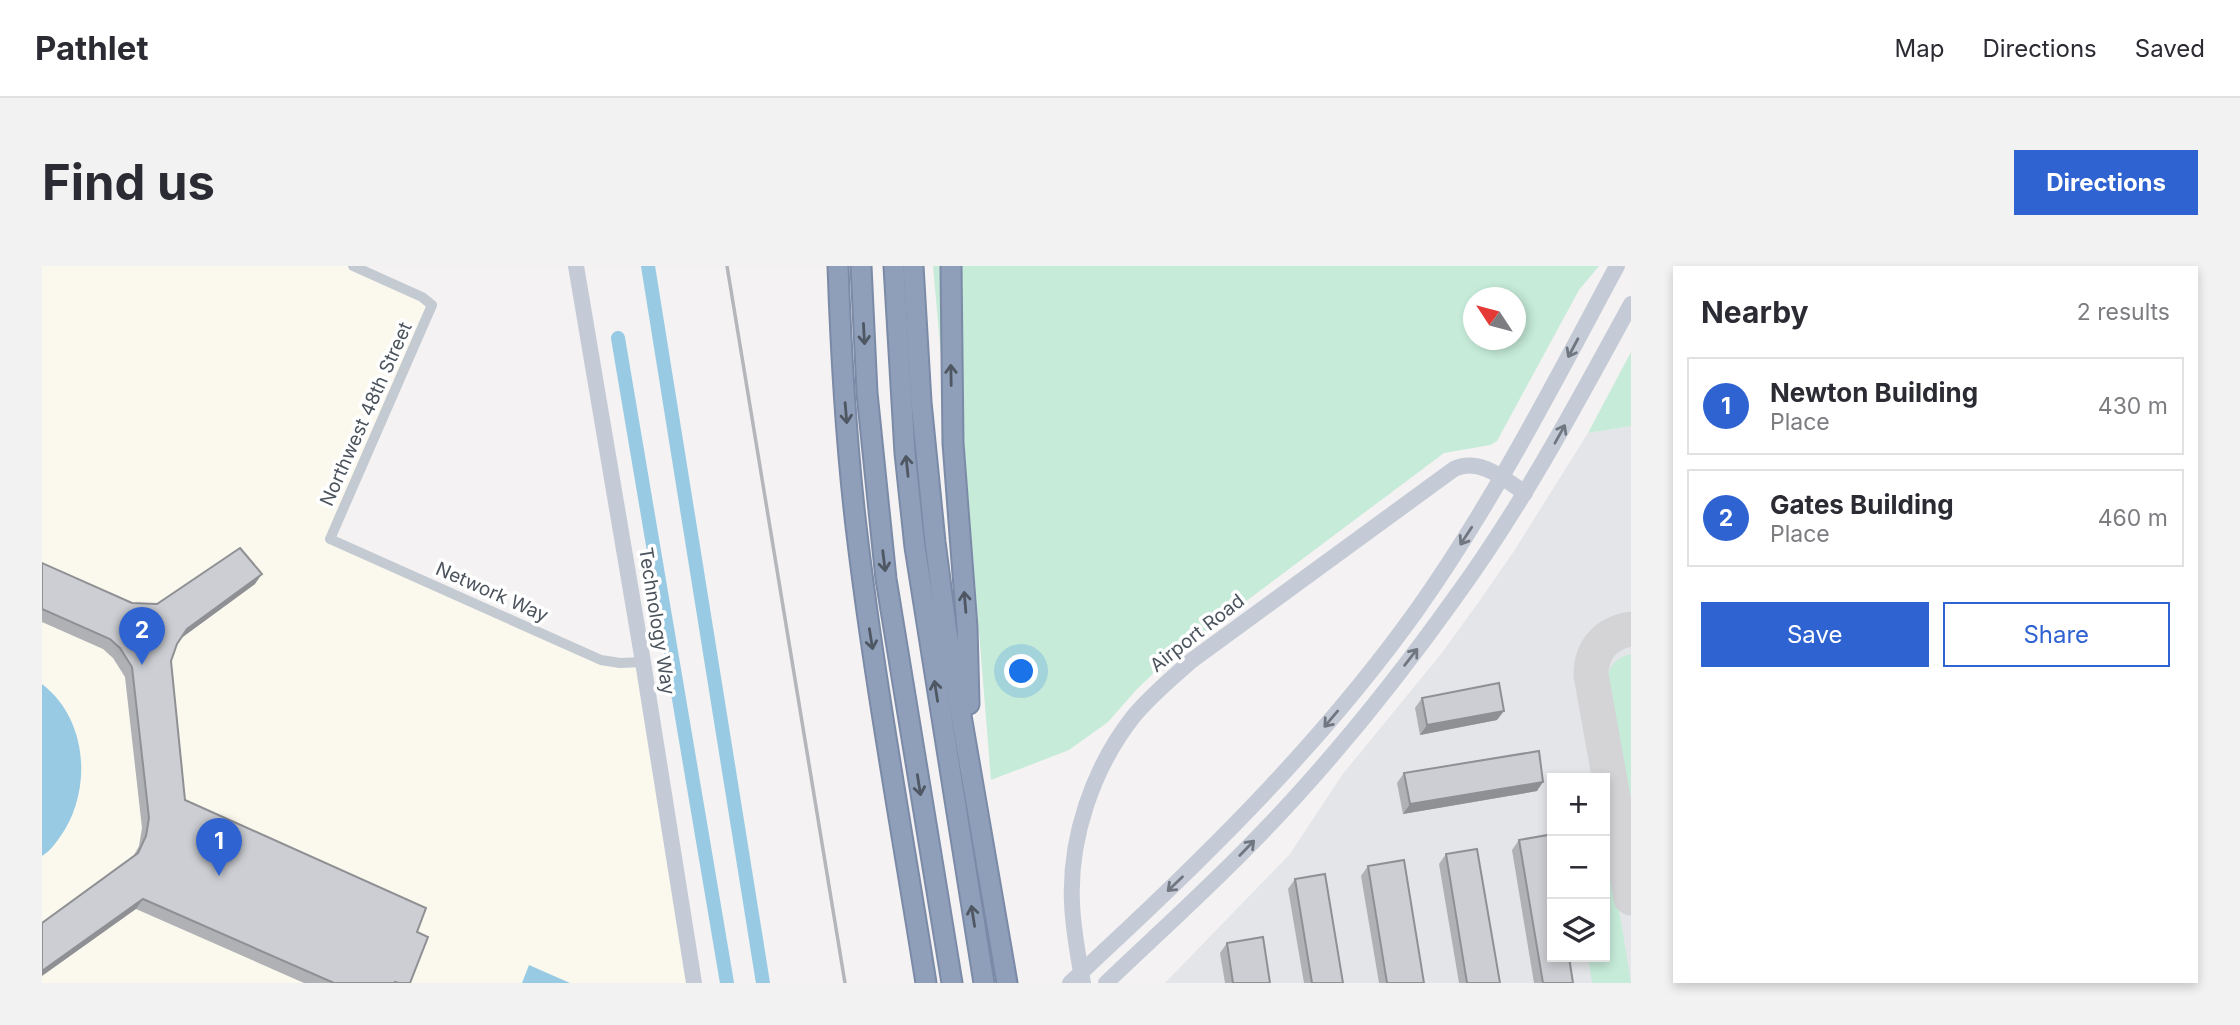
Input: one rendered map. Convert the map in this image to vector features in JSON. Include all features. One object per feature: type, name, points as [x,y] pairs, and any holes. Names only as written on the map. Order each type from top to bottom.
[{"type":"highway","points":[[838,266],[844,390],[856,528],[926,983]]},
{"type":"highway","points":[[861,266],[867,393],[887,579],[952,983]]},
{"type":"highway","points":[[894,266],[905,453],[917,559],[984,983]]},
{"type":"highway","points":[[913,266],[921,402],[934,542],[947,634],[1007,983]]},
{"type":"highway","points":[[951,266],[953,443],[967,627],[971,769]]},
{"type":"main road","name":"Technology Way","points":[[576,266],[694,983]]},
{"type":"main road","points":[[1070,983],[1240,820],[1333,717],[1416,610],[1502,478],[1617,266]]},
{"type":"main road","points":[[1108,981],[1249,846],[1342,743],[1393,680],[1456,597],[1525,493],[1631,304]]},
{"type":"main road","name":"Airport Road","points":[[1083,983],[1072,901],[1076,845],[1083,815],[1103,766],[1134,716],[1191,661],[1454,468],[1475,465],[1525,493]]},
{"type":"street","name":"Northwest 48th Street","points":[[330,538],[431,311],[431,303],[422,297],[353,266]]},
{"type":"street","name":"Network Way","points":[[330,538],[601,660],[643,662]]},
{"type":"shaded area","points":[[42,266],[353,266],[428,300],[330,538],[601,660],[643,662],[694,983],[42,983]]},
{"type":"shaded area","points":[[1631,426],[1631,983],[1165,983],[1290,854],[1342,775],[1441,654],[1514,551],[1588,433]]},
{"type":"green space","points":[[933,266],[950,266],[945,366],[942,366]]},
{"type":"green space","points":[[962,266],[1599,266],[1579,290],[1497,441],[1490,445],[1444,453],[1165,662],[1108,722],[1069,750],[991,780],[958,371]]},
{"type":"green space","points":[[1631,352],[1631,426],[1588,433]]},
{"type":"green space","points":[[1631,654],[1631,830],[1606,683],[1614,664]]},
{"type":"green space","points":[[1610,854],[1631,983],[1592,983],[1589,962],[1610,962]]},
{"type":"water","points":[[42,684],[69,716],[81,756],[81,778],[71,819],[50,850],[42,856]]},
{"type":"water","points":[[529,965],[570,983],[522,983]]},
{"type":"building","points":[[240,548],[262,574],[187,629],[177,644],[171,661],[185,800],[426,908],[417,932],[428,937],[410,983],[334,983],[143,899],[42,971],[42,923],[138,853],[146,836],[149,818],[132,667],[120,648],[110,639],[42,609],[42,563],[132,603],[157,604]]},
{"type":"building","points":[[1499,683],[1504,711],[1427,725],[1422,698]]},
{"type":"building","points":[[1539,751],[1543,782],[1410,804],[1404,773]]},
{"type":"building","points":[[1547,835],[1547,962],[1570,962],[1573,983],[1543,983],[1519,840]]},
{"type":"building","points":[[1477,849],[1500,983],[1467,983],[1446,854]]},
{"type":"building","points":[[1404,860],[1424,983],[1387,983],[1368,866]]},
{"type":"building","points":[[1325,874],[1343,983],[1312,983],[1295,879]]},
{"type":"building","points":[[1263,937],[1270,983],[1233,983],[1227,943]]},
{"type":"waterway","points":[[648,266],[763,983]]},
{"type":"waterway","points":[[618,338],[727,983]]},
{"type":"taxiway","points":[[1631,629],[1607,638],[1597,650],[1591,675],[1631,898]]},
{"type":"railway","points":[[727,266],[845,983]]},
{"type":"place","name":"Gates Building","points":[[142,665]]},
{"type":"place","name":"Newton Building","points":[[219,876]]}]
